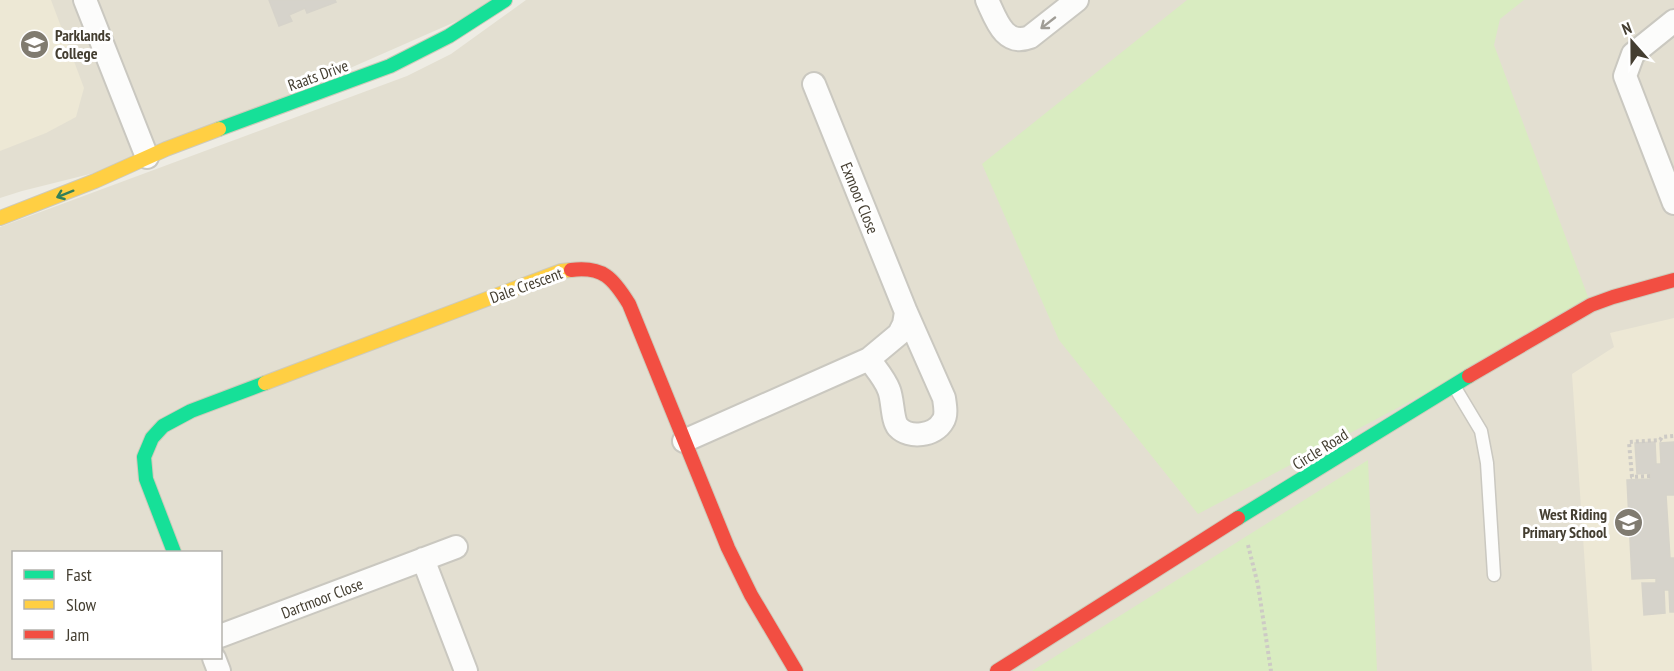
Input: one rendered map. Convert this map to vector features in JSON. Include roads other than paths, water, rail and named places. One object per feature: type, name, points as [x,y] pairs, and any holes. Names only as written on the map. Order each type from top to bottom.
[{"type":"street","points":[[85,0],[140,160]]},
{"type":"street","name":"Raats Drive","points":[[0,218],[85,186],[140,160],[390,66],[458,32],[505,0]]},
{"type":"street","points":[[987,0],[1005,34],[1010,38],[1024,40],[1077,0]]},
{"type":"street","points":[[1674,21],[1633,54],[1625,76],[1674,203]]},
{"type":"street","name":"Exmoor Close","points":[[814,84],[906,312],[944,398],[943,422],[935,430],[914,435],[898,427],[894,421],[886,382],[868,359]]},
{"type":"street","name":"Raats Drive","points":[[56,182],[140,160]]},
{"type":"street","name":"Dale Crescent","points":[[174,551],[146,479],[144,457],[152,438],[164,426],[191,411],[561,272],[580,268],[595,270],[615,281],[629,304],[728,549],[796,671]]},
{"type":"street","name":"Circle Road","points":[[997,671],[1238,518],[1454,385],[1591,305],[1674,280]]},
{"type":"street","points":[[684,441],[868,359],[899,334],[906,312]]},
{"type":"street","name":"Dartmoor Close","points":[[222,635],[456,548]]},
{"type":"street","points":[[423,560],[466,671]]},
{"type":"lane","points":[[1454,385],[1482,431],[1494,575]]},
{"type":"place","name":"Parklands College","points":[[34,44]]},
{"type":"place","name":"West Riding Primary School","points":[[1628,523]]}]
